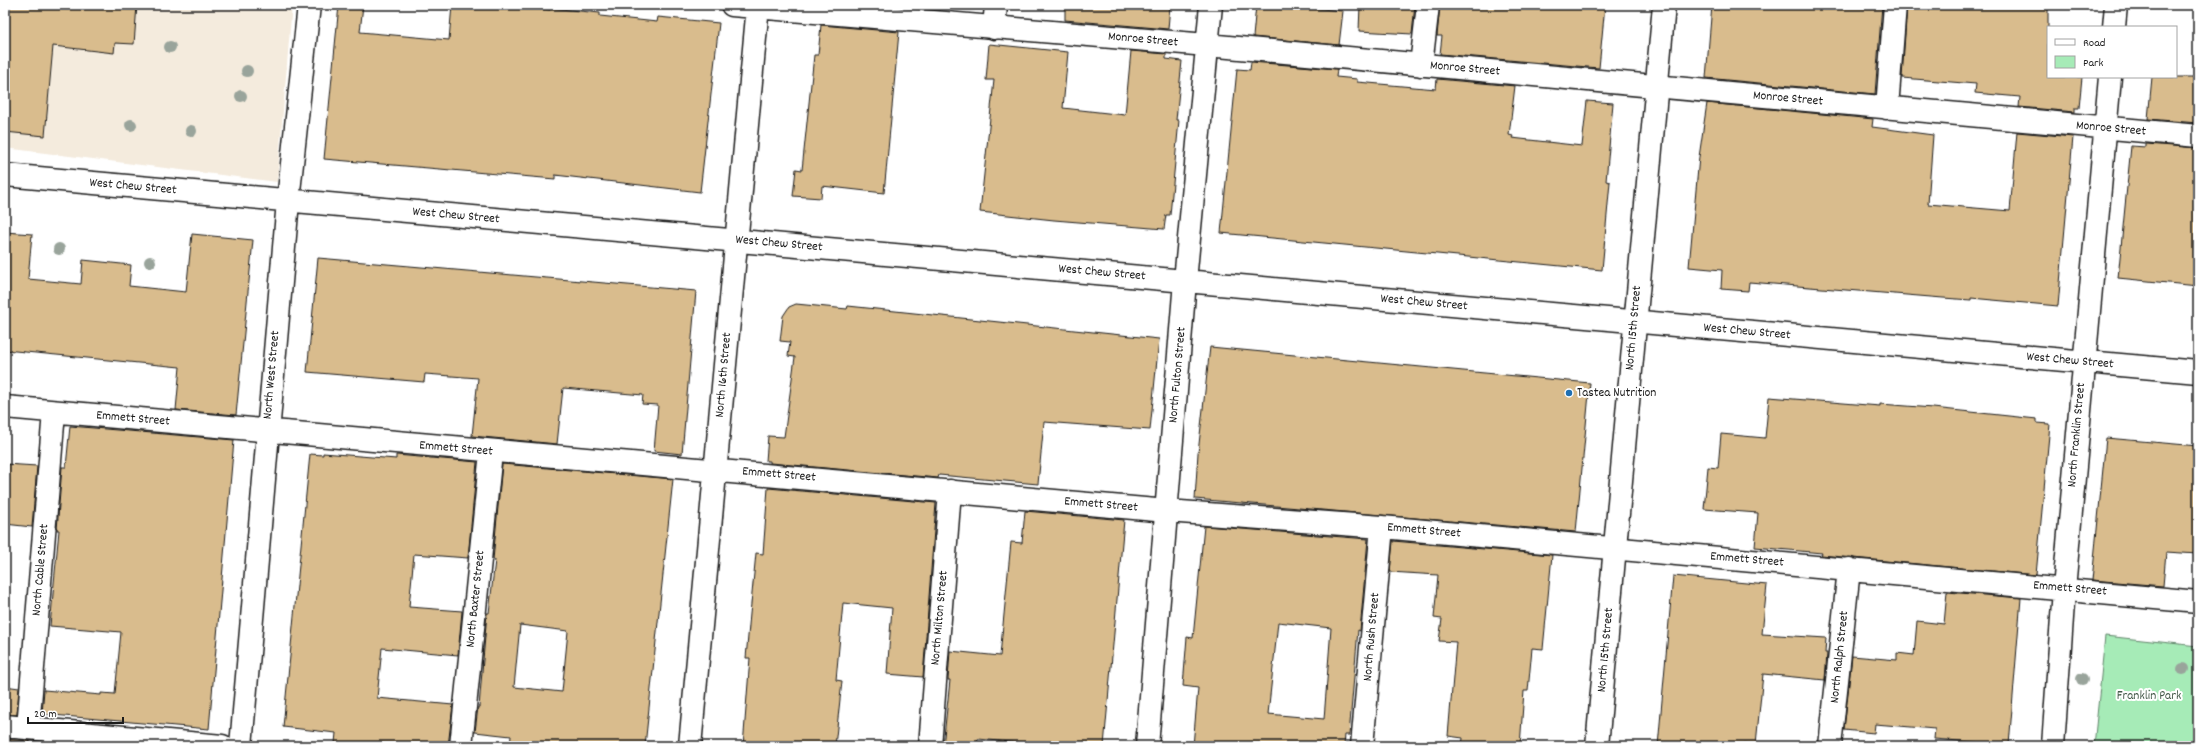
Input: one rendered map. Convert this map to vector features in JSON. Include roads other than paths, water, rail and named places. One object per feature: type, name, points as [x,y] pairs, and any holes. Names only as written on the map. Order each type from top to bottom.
[{"type":"street","name":"North West Street","points":[[241,746],[288,201],[309,5]]},
{"type":"street","name":"Monroe Street","points":[[732,5],[1207,45],[2198,136]]},
{"type":"street","points":[[994,28],[996,5]]},
{"type":"street","name":"North Fulton Street","points":[[1147,746],[1185,281],[1211,5]]},
{"type":"street","points":[[1421,65],[1428,5]]},
{"type":"street","name":"North 15th Street","points":[[1597,746],[1664,5]]},
{"type":"street","points":[[1887,108],[1895,5]]},
{"type":"street","points":[[2114,26],[2116,5]]},
{"type":"street","name":"North 16th Street","points":[[690,746],[758,6]]},
{"type":"street","name":"North Franklin Street","points":[[2053,746],[2064,589],[2110,78]]},
{"type":"street","name":"West Chew Street","points":[[5,175],[2198,372]]},
{"type":"street","name":"Emmett Street","points":[[5,407],[491,452],[716,469],[1166,511],[1382,527],[2198,602]]},
{"type":"street","name":"North Cable Street","points":[[28,728],[54,412]]},
{"type":"street","name":"North Baxter Street","points":[[461,746],[491,452]]},
{"type":"street","name":"North Milton Street","points":[[930,746],[950,491]]},
{"type":"street","name":"North Rush Street","points":[[1362,746],[1382,527]]},
{"type":"street","name":"North Ralph Street","points":[[1830,746],[1849,569]]},
{"type":"street","points":[[5,726],[222,746]]},
{"type":"place","name":"Tastea Nutrition","points":[[1569,393]]},
{"type":"park label","name":"Franklin Park","points":[[2149,696]]}]
